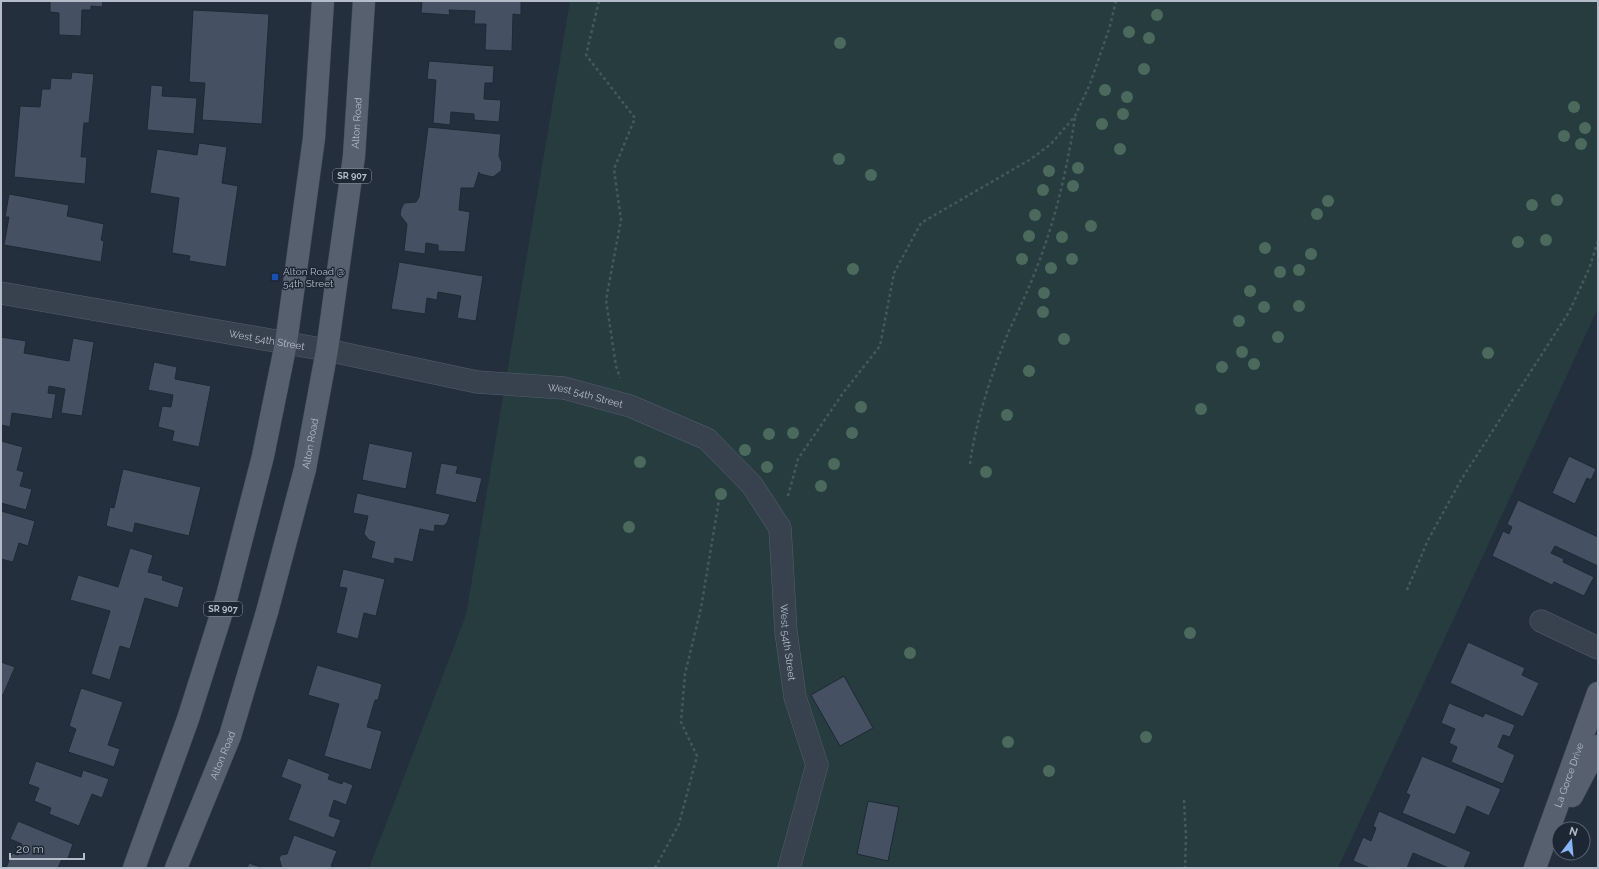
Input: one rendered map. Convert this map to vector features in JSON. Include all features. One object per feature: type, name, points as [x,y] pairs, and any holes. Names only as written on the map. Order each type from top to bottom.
[{"type":"main road","name":"SR 907","points":[[134,868],[188,719],[227,596],[263,456],[286,343],[314,138],[323,1]]},
{"type":"main road","name":"Alton Road","points":[[176,868],[230,736],[268,612],[305,469],[327,350],[354,156],[364,1]]},
{"type":"main road","name":"La Gorce Drive","points":[[1537,862],[1598,693]]},
{"type":"main road","name":"La Gorce Drive","points":[[1537,862],[1598,746]]},
{"type":"street","name":"West 54th Street","points":[[1,293],[327,350],[477,382],[564,388],[630,406],[707,439],[752,485],[780,528],[786,632],[795,697],[817,765],[789,868]]},
{"type":"street","points":[[1542,621],[1598,648]]},
{"type":"path","points":[[970,464],[973,441],[988,391],[1008,334],[1035,272],[1056,212],[1068,161],[1076,116],[1090,84],[1110,26],[1116,1]]},
{"type":"path","points":[[780,528],[798,459],[843,393],[880,346],[894,272],[920,223],[1031,159],[1051,144],[1076,116]]},
{"type":"path","points":[[1407,590],[1428,540],[1462,480],[1569,312],[1589,269],[1598,241]]},
{"type":"path","points":[[1184,800],[1186,837],[1185,868]]},
{"type":"green space","points":[[570,1],[1598,1],[1598,308],[1338,868],[369,868],[466,615]]},
{"type":"building","points":[[50,1],[103,1],[102,7],[91,6],[91,10],[82,10],[81,36],[59,35],[59,13],[50,12]]},
{"type":"building","points":[[422,1],[521,1],[521,15],[513,14],[512,51],[485,50],[486,24],[474,24],[475,11],[449,10],[450,15],[421,13]]},
{"type":"building","points":[[193,10],[269,14],[262,124],[202,120],[205,83],[189,82]]},
{"type":"building","points":[[429,61],[494,66],[493,83],[485,83],[484,99],[501,100],[499,122],[474,120],[474,114],[451,112],[450,125],[433,123],[436,80],[427,79]]},
{"type":"building","points":[[72,72],[94,74],[89,123],[84,123],[81,157],[87,157],[85,184],[14,177],[20,106],[40,107],[42,89],[50,89],[51,78],[71,79]]},
{"type":"building","points":[[151,85],[163,86],[162,96],[197,98],[194,134],[147,130]]},
{"type":"building","points":[[428,127],[501,134],[499,156],[502,163],[501,171],[493,177],[480,174],[479,172],[474,188],[461,188],[459,210],[470,212],[465,252],[438,251],[438,245],[426,243],[425,254],[404,251],[407,224],[400,215],[401,209],[404,203],[416,202],[419,197]]},
{"type":"building","points":[[199,143],[227,147],[222,183],[238,186],[226,267],[189,261],[190,256],[172,253],[179,198],[150,193],[157,149],[197,155]]},
{"type":"building","points":[[9,194],[69,205],[67,216],[104,224],[101,240],[104,241],[101,262],[4,245],[9,217],[5,217]]},
{"type":"building","points":[[399,262],[483,276],[476,321],[457,318],[461,296],[438,292],[437,300],[427,298],[425,314],[391,309]]},
{"type":"building","points":[[1,337],[26,341],[24,353],[69,361],[73,338],[94,342],[82,416],[61,413],[65,389],[49,386],[48,393],[56,394],[52,419],[12,413],[10,427],[1,425]]},
{"type":"building","points":[[154,362],[177,367],[175,379],[211,386],[199,447],[172,441],[174,431],[158,427],[162,406],[171,407],[173,395],[148,390]]},
{"type":"building","points":[[1,441],[23,447],[17,470],[24,472],[20,486],[32,489],[26,510],[1,503]]},
{"type":"building","points":[[369,443],[413,452],[406,489],[362,480]]},
{"type":"building","points":[[1569,456],[1596,469],[1591,480],[1587,478],[1575,504],[1552,493]]},
{"type":"building","points":[[441,463],[458,466],[456,473],[482,478],[476,503],[435,494]]},
{"type":"building","points":[[123,469],[201,487],[189,536],[135,523],[133,533],[106,526],[110,507],[114,508]]},
{"type":"building","points":[[357,493],[450,514],[447,523],[443,526],[435,525],[434,532],[420,529],[413,562],[395,558],[394,564],[371,558],[375,542],[369,540],[364,534],[368,516],[353,513]]},
{"type":"building","points":[[1518,500],[1598,537],[1598,566],[1555,546],[1551,553],[1564,559],[1563,562],[1594,577],[1584,596],[1554,582],[1552,585],[1492,556],[1503,531],[1509,534],[1512,527],[1507,524]]},
{"type":"building","points":[[1,511],[35,521],[28,546],[19,543],[13,562],[1,559]]},
{"type":"building","points":[[130,548],[153,555],[148,572],[163,576],[162,580],[184,587],[178,608],[145,598],[130,649],[120,646],[110,680],[91,674],[110,611],[70,600],[78,575],[118,587]]},
{"type":"building","points":[[343,569],[385,579],[376,616],[364,613],[358,639],[336,633],[347,588],[339,587]]},
{"type":"building","points":[[1468,642],[1525,668],[1522,675],[1539,683],[1523,717],[1450,683]]},
{"type":"building","points":[[1,662],[15,667],[3,695],[1,694]]},
{"type":"building","points":[[317,665],[382,684],[378,700],[375,700],[367,727],[382,731],[371,770],[324,756],[339,704],[308,695]]},
{"type":"building","points":[[844,676],[873,728],[840,746],[811,695]]},
{"type":"building","points":[[81,688],[123,702],[108,745],[120,749],[114,767],[68,752],[76,729],[69,726]]},
{"type":"building","points":[[1449,703],[1483,717],[1485,713],[1515,725],[1510,737],[1503,735],[1498,747],[1515,755],[1503,784],[1451,762],[1457,747],[1449,743],[1455,729],[1441,723]]},
{"type":"building","points":[[1422,756],[1501,789],[1489,816],[1467,806],[1455,835],[1402,813],[1410,795],[1406,793]]},
{"type":"building","points":[[288,758],[330,774],[328,779],[342,784],[343,781],[353,785],[346,805],[334,800],[329,816],[341,820],[334,838],[288,820],[301,785],[281,777]]},
{"type":"building","points":[[36,761],[81,777],[83,770],[109,779],[102,798],[92,794],[79,826],[49,814],[51,808],[34,801],[39,788],[28,784]]},
{"type":"building","points":[[868,801],[899,807],[888,861],[857,854]]},
{"type":"building","points":[[1379,811],[1471,852],[1464,868],[1449,868],[1413,853],[1407,868],[1370,868],[1353,861],[1363,837],[1371,841],[1376,828],[1373,826]]},
{"type":"building","points":[[18,821],[73,844],[67,861],[62,859],[58,868],[6,868],[12,853],[18,855],[22,844],[10,839]]},
{"type":"building","points":[[294,835],[337,851],[331,866],[337,868],[282,868],[279,858],[281,855],[287,854]]},
{"type":"building","points":[[249,863],[263,868],[247,868]]},
{"type":"place","name":"Alton Road @ 54th Street","points":[[275,277]]}]
